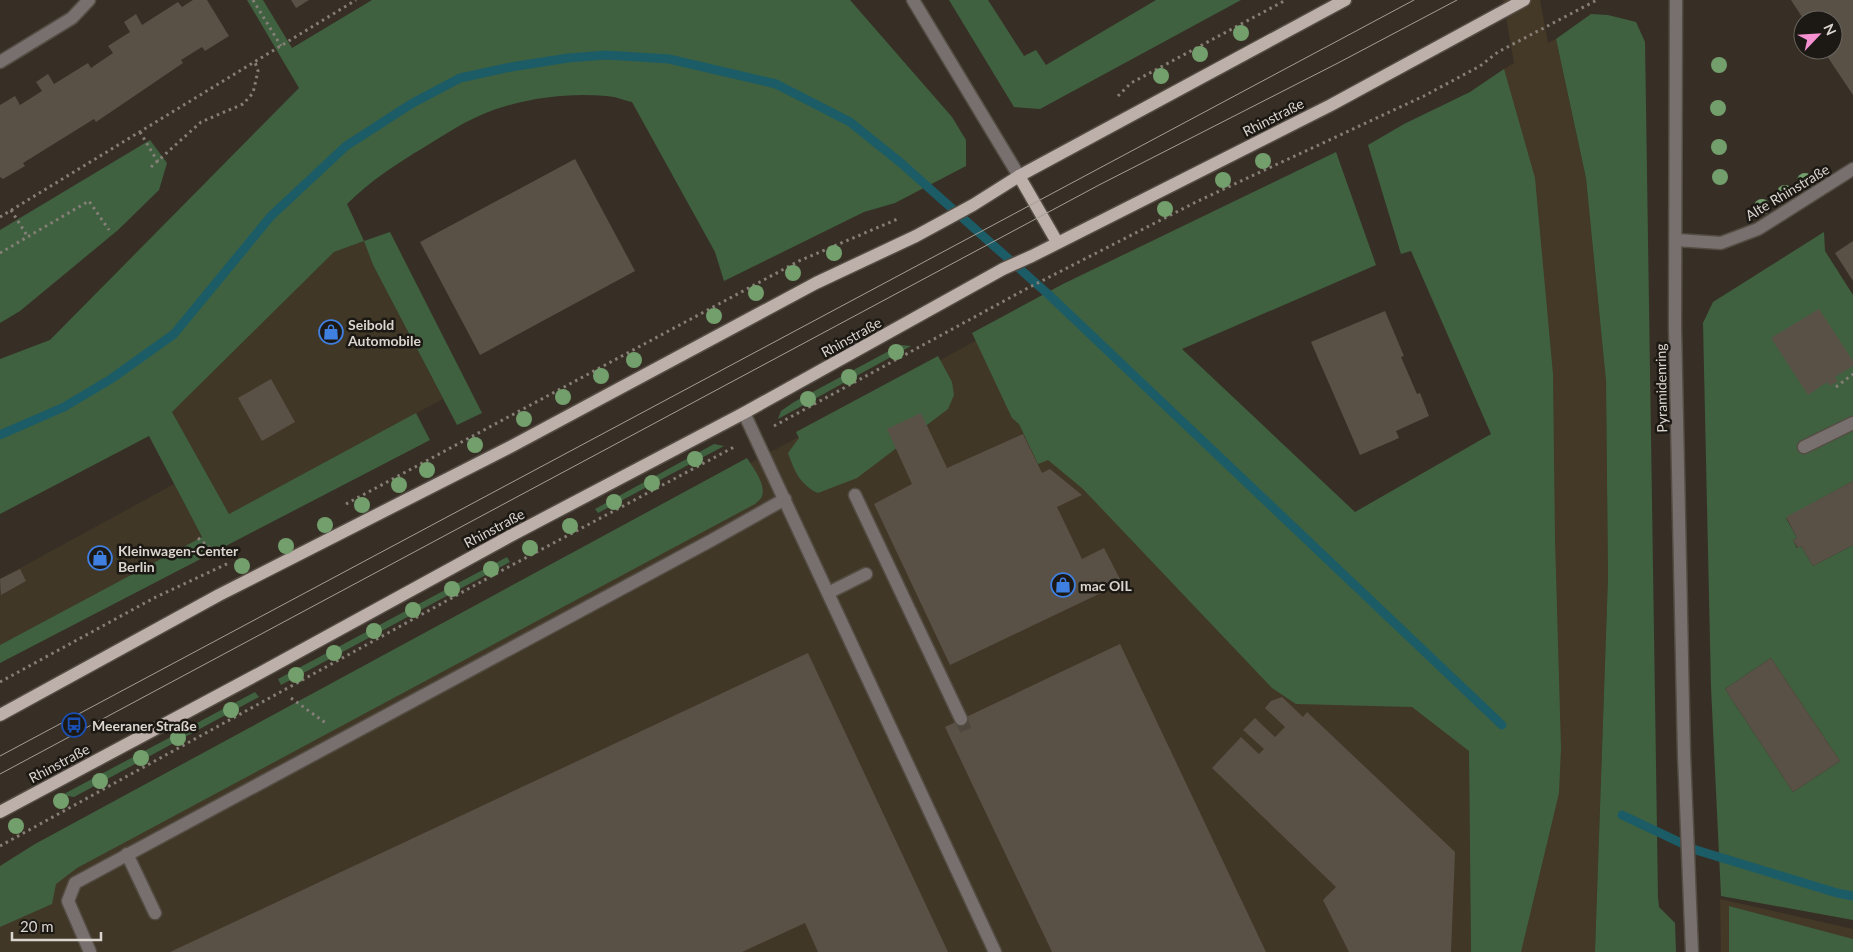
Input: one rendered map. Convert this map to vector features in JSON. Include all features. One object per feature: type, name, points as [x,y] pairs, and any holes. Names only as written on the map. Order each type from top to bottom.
[{"type":"main road","points":[[0,715],[219,595],[512,446],[816,283],[916,236],[973,205],[1019,176],[1345,0]]},
{"type":"main road","name":"Rhinstraße","points":[[0,812],[514,534],[744,413],[1003,269],[1331,105],[1524,0]]},
{"type":"main road","points":[[1019,176],[1057,242]]},
{"type":"street","points":[[0,62],[72,18],[89,0]]},
{"type":"street","points":[[913,0],[1019,176]]},
{"type":"street","name":"Pyramidenring","points":[[1676,0],[1675,327],[1684,775],[1692,952]]},
{"type":"street","name":"Alte Rhinstraße","points":[[1676,240],[1721,243],[1758,229],[1853,169]]},
{"type":"street","points":[[744,413],[995,952]]},
{"type":"street","points":[[1804,447],[1853,423]]},
{"type":"street","points":[[855,495],[961,719]]},
{"type":"street","points":[[90,952],[68,900],[75,883],[785,499]]},
{"type":"street","points":[[828,593],[866,574]]},
{"type":"street","points":[[127,854],[155,913]]},
{"type":"path","points":[[253,0],[281,46]]},
{"type":"path","points":[[0,217],[356,0]]},
{"type":"path","points":[[1113,101],[1131,83],[1286,0]]},
{"type":"path","points":[[0,846],[499,572],[1026,289],[1198,201],[1424,96],[1480,66],[1498,52],[1597,0]]},
{"type":"path","points":[[151,167],[201,122],[243,104],[253,93],[258,71],[255,62]]},
{"type":"path","points":[[140,132],[158,162]]},
{"type":"path","points":[[0,253],[89,201],[108,230]]},
{"type":"path","points":[[11,210],[28,237]]},
{"type":"path","points":[[340,507],[799,261],[904,216]]},
{"type":"path","points":[[1836,387],[1853,374]]},
{"type":"path","points":[[198,538],[219,556]]},
{"type":"path","points":[[0,682],[154,598],[233,562]]},
{"type":"path","points":[[291,698],[345,738]]},
{"type":"shaded area","points":[[1503,0],[1540,0],[1548,43],[1556,39],[1586,178],[1606,381],[1608,577],[1595,952],[1494,952],[1504,69],[1514,63]]},
{"type":"shaded area","name":"Seibold Automobile","points":[[364,241],[373,265],[443,399],[229,514],[172,412],[334,252]]},
{"type":"shaded area","points":[[1016,319],[1469,751],[1471,952],[0,952],[0,877],[743,467]]},
{"type":"shaded area","name":"Kleinwagen-Center Berlin","points":[[174,484],[202,537],[0,645],[0,579]]},
{"type":"shaded area","points":[[1720,899],[1853,929],[1853,952],[1721,952]]},
{"type":"green space","points":[[247,0],[263,0],[292,48],[372,0],[850,0],[952,117],[966,140],[966,166],[895,203],[864,212],[724,281],[715,252],[632,102],[612,97],[591,95],[541,98],[493,110],[465,123],[393,167],[364,188],[347,204],[364,241],[334,252],[172,412],[229,514],[416,413],[430,440],[0,663],[0,645],[202,537],[149,436],[0,514],[0,359],[50,340],[299,88]]},
{"type":"green space","points":[[949,0],[988,0],[1024,56],[1036,50],[1046,65],[1156,0],[1241,0],[1040,109],[1014,107]]},
{"type":"green space","points":[[1591,14],[1608,15],[1636,22],[1645,42],[1658,897],[1659,907],[1675,923],[1676,952],[1595,952],[1608,577],[1606,381],[1586,178],[1556,39]]},
{"type":"green space","points":[[1504,69],[1535,178],[1553,374],[1555,539],[1561,748],[1559,793],[1521,952],[1471,952],[1469,751],[1412,707],[1296,704],[1272,688],[1083,489],[1048,460],[1038,464],[1019,424],[1012,418],[972,333],[1063,284],[1336,152],[1376,265],[1182,349],[1355,512],[1491,434],[1411,251],[1401,254],[1368,145],[1404,124],[1470,92]]},
{"type":"green space","points":[[150,140],[167,163],[159,190],[118,230],[20,311],[0,323],[0,230]]},
{"type":"green space","points":[[390,232],[482,413],[457,425],[373,265],[364,241]]},
{"type":"green space","points":[[1824,232],[1825,251],[1853,295],[1853,481],[1786,518],[1797,538],[1793,540],[1797,548],[1801,546],[1813,566],[1853,545],[1853,920],[1721,896],[1711,687],[1703,323],[1713,302]],"holes":[[[1771,658],[1840,761],[1793,792],[1725,689]]]},
{"type":"green space","points":[[900,345],[911,346],[778,419],[781,411],[794,402]]},
{"type":"green space","points":[[938,356],[952,382],[954,395],[948,409],[857,478],[818,493],[802,481],[795,471],[788,453],[799,438],[796,432]]},
{"type":"green space","points":[[714,444],[724,446],[598,513],[595,509]]},
{"type":"green space","points":[[747,458],[759,477],[763,488],[761,498],[755,504],[77,868],[56,884],[52,904],[0,927],[0,866],[35,844]]},
{"type":"green space","points":[[507,557],[510,562],[281,685],[278,679]]},
{"type":"green space","points":[[255,692],[259,697],[74,797],[62,795]]},
{"type":"green space","points":[[1729,906],[1853,939],[1853,952],[1729,952]]},
{"type":"building","points":[[193,0],[207,0],[229,36],[205,51],[202,47],[181,60],[183,63],[96,122],[94,119],[23,163],[25,166],[3,179],[0,177],[0,105],[15,96],[20,105],[42,91],[36,82],[48,74],[54,84],[88,63],[91,68],[113,53],[108,46],[130,32],[124,22],[136,14],[142,25],[178,2],[182,7]]},
{"type":"building","points":[[291,0],[309,0],[296,8]]},
{"type":"building","points":[[1791,0],[1853,0],[1853,95],[1830,60],[1843,60],[1843,10],[1798,10]]},
{"type":"building","points":[[575,159],[635,271],[480,355],[420,242]]},
{"type":"building","points":[[1853,241],[1853,281],[1835,253]]},
{"type":"building","points":[[1819,309],[1853,361],[1853,366],[1835,377],[1838,381],[1830,386],[1827,382],[1808,395],[1771,338]]},
{"type":"building","points":[[1385,311],[1404,356],[1401,357],[1417,394],[1420,393],[1429,416],[1396,431],[1399,438],[1360,455],[1311,342]]},
{"type":"building","points":[[271,379],[295,422],[262,441],[238,398]]},
{"type":"building","points":[[921,413],[947,468],[1023,434],[1042,473],[1050,469],[1082,495],[1057,507],[1082,559],[1104,548],[1122,583],[950,665],[874,504],[912,484],[887,429]]},
{"type":"building","points":[[1853,481],[1853,545],[1813,566],[1801,546],[1798,548],[1793,540],[1797,538],[1786,517]]},
{"type":"building","points":[[20,569],[26,581],[1,595],[0,579]]},
{"type":"building","points":[[1120,644],[1266,952],[1052,952],[945,727]]},
{"type":"building","points":[[808,653],[948,952],[818,952],[805,923],[742,952],[170,952]]},
{"type":"building","points":[[1771,658],[1840,761],[1793,792],[1725,689]]},
{"type":"building","points":[[1282,697],[1303,717],[1307,712],[1455,852],[1451,952],[1349,952],[1323,900],[1336,887],[1212,768],[1241,737],[1259,754],[1264,749],[1243,730],[1255,718],[1275,737],[1285,727],[1265,708],[1271,701]]},
{"type":"waterway","points":[[0,435],[64,407],[111,379],[174,334],[271,216],[346,146],[411,104],[460,78],[511,67],[568,58],[606,55],[669,59],[776,84],[850,122],[901,163],[1048,294],[1502,725]]},
{"type":"waterway","points":[[1622,815],[1696,850],[1837,893],[1853,896]]},
{"type":"tunnel","points":[[961,719],[967,733]]},
{"type":"tram line","points":[[0,756],[1414,0]]},
{"type":"tram line","points":[[0,774],[1099,185],[1457,0]]},
{"type":"place","name":"Seibold Automobile","points":[[331,332]]},
{"type":"place","name":"Kleinwagen-Center Berlin","points":[[100,558]]},
{"type":"place","name":"mac OIL","points":[[1063,585]]},
{"type":"place","name":"Meeraner Straße","points":[[74,725]]}]
